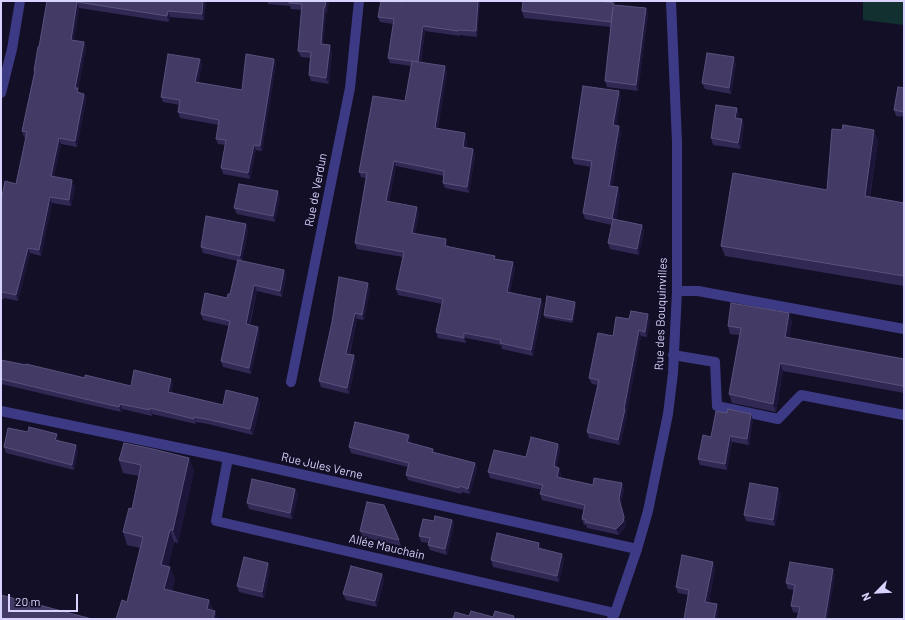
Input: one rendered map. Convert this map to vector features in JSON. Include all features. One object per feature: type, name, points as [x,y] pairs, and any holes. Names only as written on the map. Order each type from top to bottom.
[{"type":"street","points":[[1,93],[12,49],[20,1]]},
{"type":"street","name":"Rue de Verdun","points":[[291,382],[350,88],[359,1]]},
{"type":"street","name":"Rue des Bouquinvilles","points":[[614,616],[637,549],[648,511],[668,414],[677,291],[677,142],[671,1]]},
{"type":"street","points":[[677,291],[698,291],[904,328]]},
{"type":"street","points":[[673,355],[715,362],[717,406],[778,419],[801,395],[904,415]]},
{"type":"street","name":"Rue Jules Verne","points":[[1,411],[228,458],[637,549]]},
{"type":"street","name":"Allée Mauchain","points":[[228,458],[216,521],[614,616]]},
{"type":"green space","points":[[863,1],[904,1],[904,25],[863,20]]},
{"type":"building","points":[[47,1],[203,1],[202,14],[168,11],[167,16],[77,2],[71,40],[84,42],[75,88],[78,88],[77,92],[84,94],[75,141],[59,138],[51,176],[72,180],[69,200],[50,197],[39,250],[28,248],[16,295],[1,293],[1,202],[5,181],[16,184],[27,132],[22,131],[35,71]]},
{"type":"building","points":[[289,1],[326,1],[324,7],[321,44],[330,45],[326,78],[309,75],[311,52],[298,51],[302,4],[289,3]]},
{"type":"building","points":[[381,1],[478,1],[476,31],[458,31],[423,26],[418,62],[388,58],[394,19],[378,17]]},
{"type":"building","points":[[523,1],[600,1],[614,3],[613,5],[646,8],[636,85],[605,81],[613,7],[611,22],[522,11]]},
{"type":"building","points":[[707,53],[734,57],[729,88],[702,83]]},
{"type":"building","points":[[168,54],[200,59],[195,82],[242,90],[246,54],[274,59],[260,146],[254,145],[248,173],[221,168],[226,140],[216,139],[219,120],[178,112],[180,100],[161,97]]},
{"type":"building","points":[[412,61],[445,66],[435,128],[465,133],[463,147],[473,149],[467,187],[443,183],[444,171],[394,161],[386,201],[417,207],[412,233],[446,239],[445,246],[495,256],[494,259],[513,262],[507,292],[541,299],[531,350],[500,343],[501,340],[464,333],[464,338],[436,332],[443,299],[396,289],[404,252],[355,243],[367,173],[359,172],[373,96],[405,101]]},
{"type":"building","points":[[583,86],[619,91],[613,125],[619,126],[609,186],[618,187],[612,219],[583,213],[592,161],[572,158]]},
{"type":"building","points":[[898,87],[904,88],[904,112],[894,110]]},
{"type":"building","points":[[716,105],[737,108],[735,118],[742,119],[738,143],[711,138]]},
{"type":"building","points":[[843,125],[874,130],[865,196],[904,203],[904,276],[721,246],[733,173],[827,190],[832,129],[842,130]]},
{"type":"building","points":[[239,184],[278,191],[273,216],[234,208]]},
{"type":"building","points":[[206,216],[246,224],[240,256],[201,247]]},
{"type":"building","points":[[613,219],[642,225],[637,249],[608,243]]},
{"type":"building","points":[[238,260],[284,270],[280,291],[254,285],[246,324],[258,327],[249,368],[221,361],[230,321],[201,314],[205,293],[227,298],[228,294],[230,294]]},
{"type":"building","points":[[339,277],[368,283],[362,315],[355,313],[346,354],[354,355],[347,388],[319,381],[332,322]]},
{"type":"building","points":[[547,296],[575,302],[572,320],[544,315]]},
{"type":"building","points":[[731,303],[789,313],[785,337],[904,359],[903,386],[780,363],[773,404],[729,394],[741,328],[728,326]]},
{"type":"building","points":[[631,311],[648,314],[645,332],[639,330],[618,440],[587,432],[599,380],[589,378],[598,333],[613,336],[616,317],[629,319]]},
{"type":"building","points":[[1,360],[26,364],[85,378],[85,375],[131,386],[134,370],[171,379],[168,392],[223,405],[226,390],[258,398],[250,429],[206,419],[194,417],[194,419],[150,408],[150,410],[120,404],[119,407],[1,379]]},
{"type":"building","points":[[728,409],[751,414],[747,439],[730,436],[725,464],[698,459],[703,435],[711,437],[716,411],[727,413]]},
{"type":"building","points":[[355,422],[409,435],[407,442],[433,449],[432,452],[475,463],[468,489],[406,475],[409,463],[349,447]]},
{"type":"building","points":[[29,427],[57,434],[55,440],[76,445],[72,465],[4,447],[8,428],[28,432]]},
{"type":"building","points":[[531,437],[558,444],[554,466],[559,468],[557,477],[593,485],[594,478],[622,483],[619,499],[624,517],[623,522],[616,529],[585,522],[586,520],[582,519],[585,505],[540,494],[543,485],[488,472],[494,450],[526,457]]},
{"type":"building","points":[[124,443],[189,458],[173,530],[170,530],[161,565],[170,567],[164,589],[209,600],[207,609],[215,611],[213,619],[116,619],[122,600],[127,602],[143,537],[123,532],[129,508],[132,509],[141,465],[119,460]]},
{"type":"building","points":[[252,479],[295,489],[290,513],[247,503]]},
{"type":"building","points":[[750,483],[778,488],[773,520],[744,515]]},
{"type":"building","points":[[367,502],[384,505],[399,540],[360,531]]},
{"type":"building","points":[[435,516],[452,520],[445,549],[428,545],[430,538],[419,536],[423,519],[434,521]]},
{"type":"building","points":[[497,533],[539,543],[538,548],[562,554],[557,576],[491,560]]},
{"type":"building","points":[[682,555],[713,562],[705,602],[717,604],[714,619],[684,619],[689,590],[676,587]]},
{"type":"building","points":[[244,557],[268,563],[262,592],[237,586]]},
{"type":"building","points":[[790,562],[833,569],[825,619],[797,619],[800,607],[791,606],[795,585],[786,583]]},
{"type":"building","points":[[351,566],[382,574],[375,601],[343,594]]},
{"type":"building","points":[[1,595],[92,619],[1,619]]},
{"type":"building","points":[[471,611],[493,617],[495,611],[514,616],[513,619],[453,619],[455,612],[469,616]]}]
